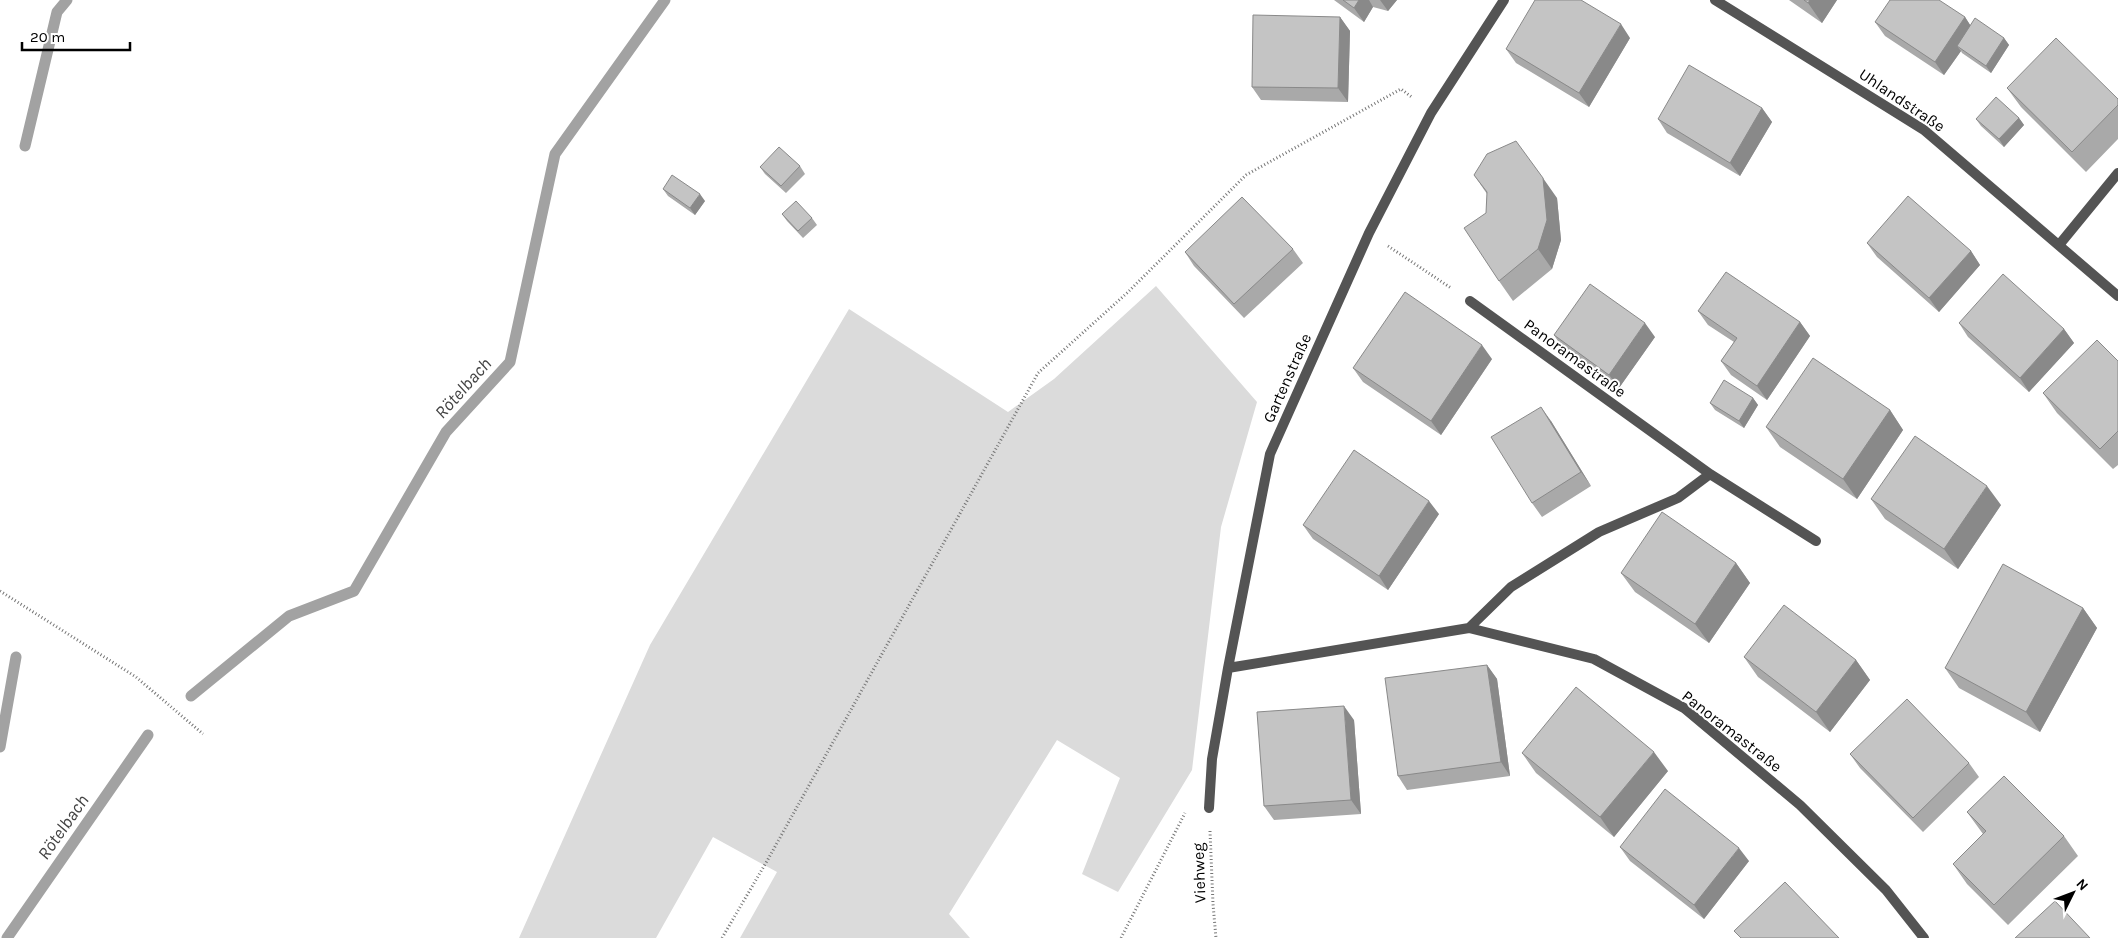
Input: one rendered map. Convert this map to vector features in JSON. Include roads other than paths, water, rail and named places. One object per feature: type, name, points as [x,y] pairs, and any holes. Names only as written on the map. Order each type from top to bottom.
[{"type":"street","name":"Gartenstraße","points":[[1209,808],[1212,759],[1270,454],[1369,232],[1431,113],[1504,0]]},
{"type":"street","name":"Uhlandstraße","points":[[1715,0],[1924,130],[2118,296]]},
{"type":"street","points":[[2059,245],[2118,173]]},
{"type":"street","name":"Panoramastraße","points":[[1470,301],[1710,474],[1816,541]]},
{"type":"street","points":[[1469,628],[1511,587],[1599,532],[1678,498],[1710,474]]},
{"type":"street","name":"Panoramastraße","points":[[1228,668],[1469,628],[1594,659],[1684,708],[1800,805],[1886,890],[1924,938]]},
{"type":"waterway","points":[[25,146],[57,12],[67,0]]},
{"type":"waterway","name":"Rötelbach","points":[[191,696],[289,616],[354,591],[446,432],[510,362],[555,154],[665,0]]},
{"type":"waterway","points":[[0,747],[16,657]]},
{"type":"waterway","name":"Rötelbach","points":[[7,938],[148,735]]}]
